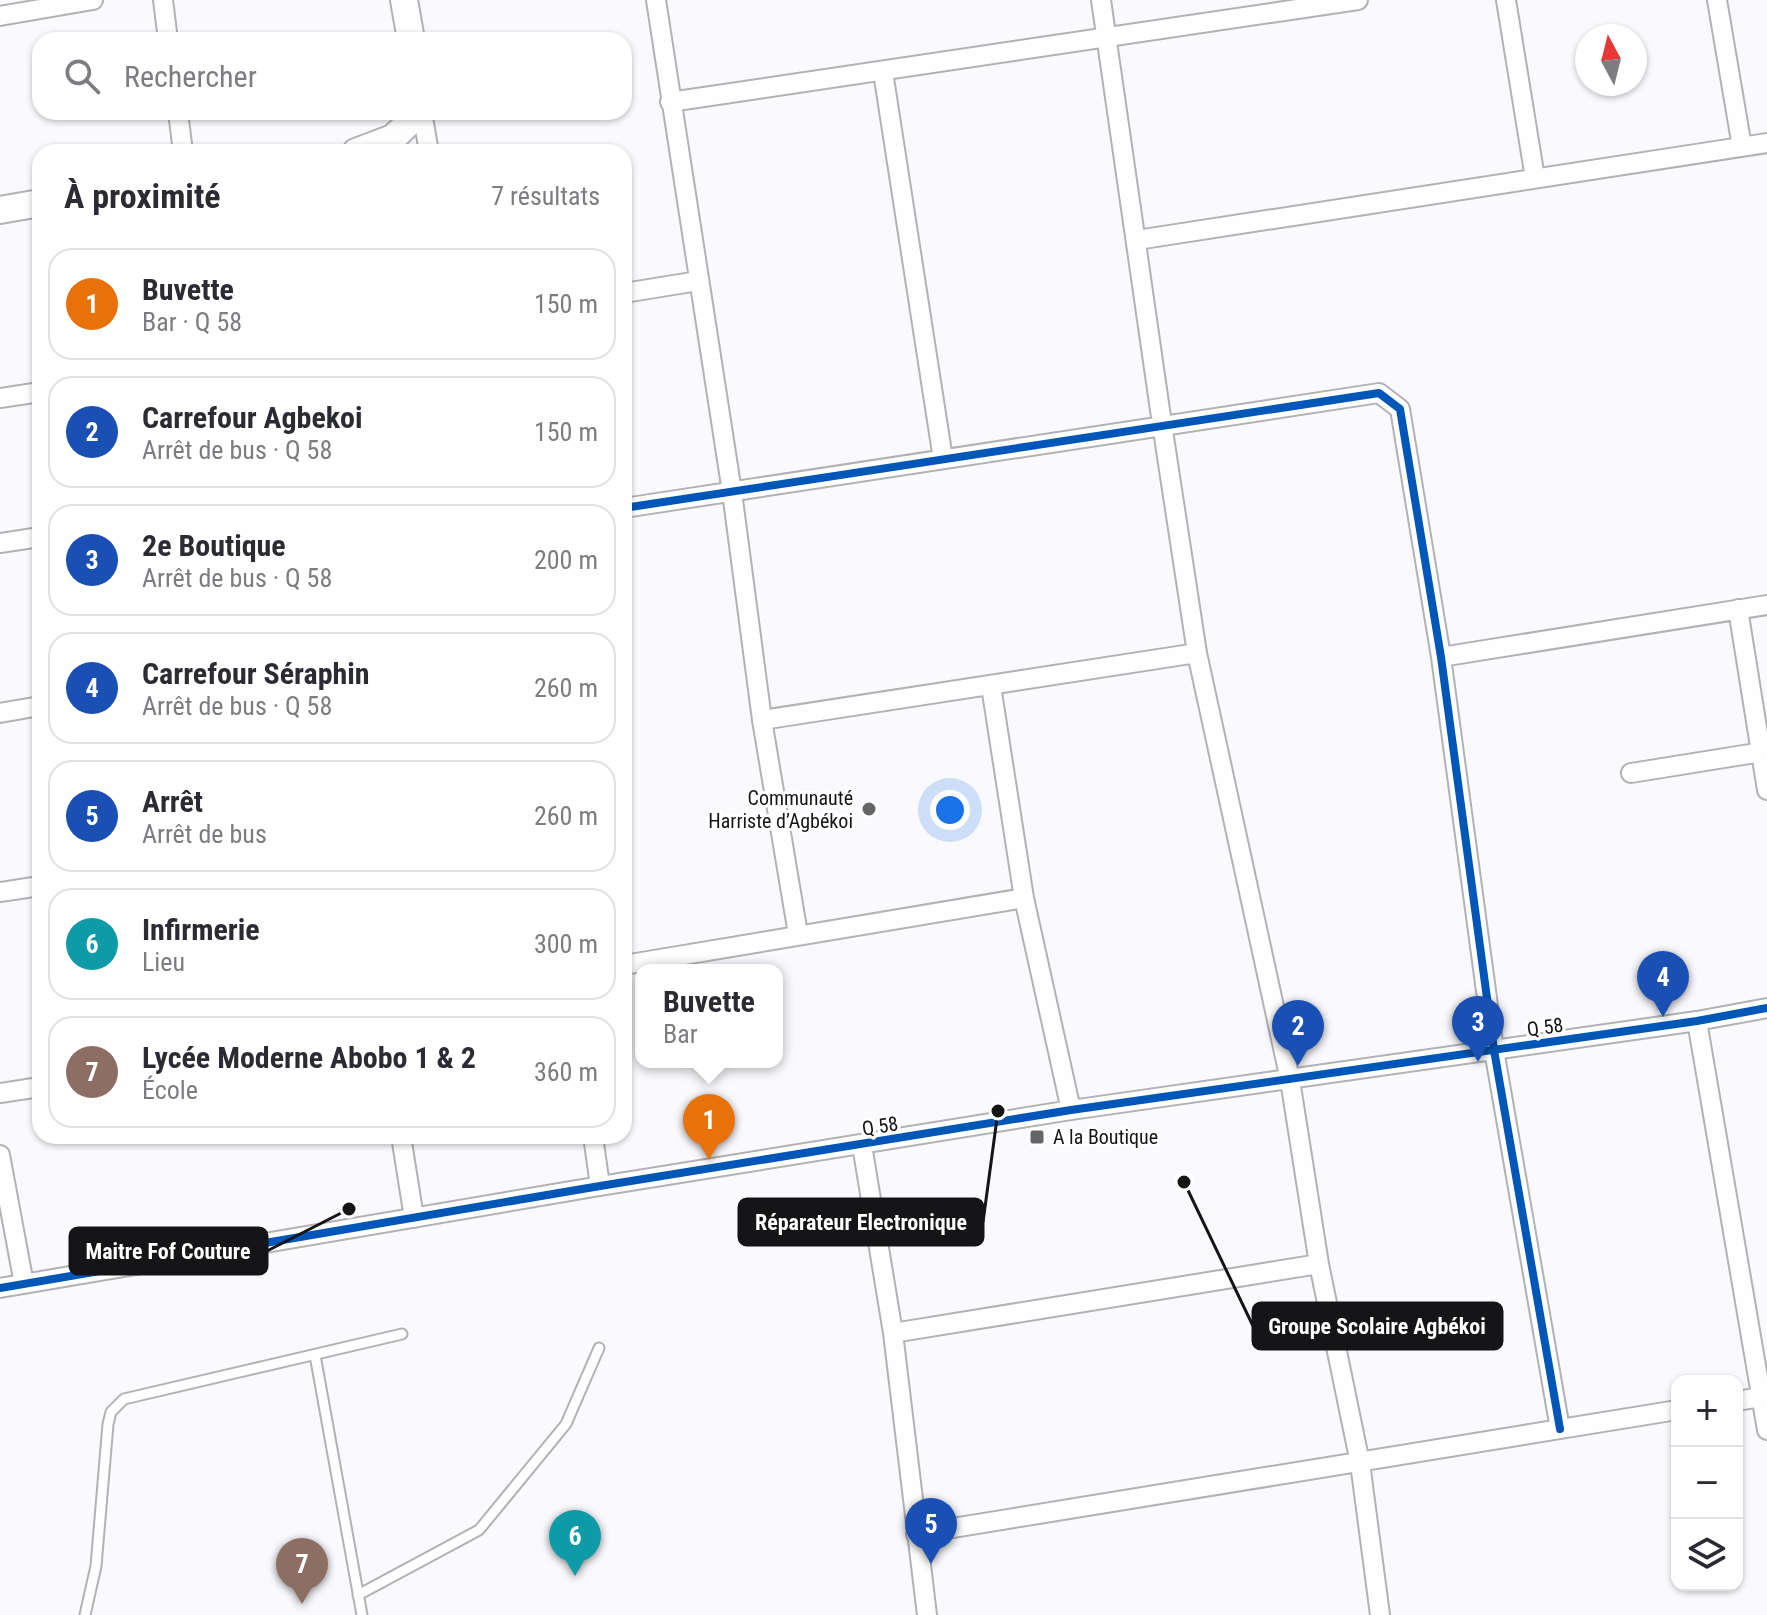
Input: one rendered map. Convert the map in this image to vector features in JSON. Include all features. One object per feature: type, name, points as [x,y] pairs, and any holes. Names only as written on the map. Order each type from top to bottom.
[{"type":"street","points":[[0,16],[93,0]]},
{"type":"street","points":[[163,0],[167,32]]},
{"type":"street","points":[[404,0],[410,32]]},
{"type":"street","points":[[656,0],[732,492],[762,720],[798,934]]},
{"type":"street","points":[[1101,0],[1197,653],[1290,1080],[1319,1264],[1360,1463],[1380,1615]]},
{"type":"street","points":[[670,102],[1358,0]]},
{"type":"street","points":[[1506,0],[1535,178]]},
{"type":"street","points":[[1717,0],[1742,147]]},
{"type":"street","points":[[883,72],[943,459]]},
{"type":"street","points":[[179,120],[182,144]]},
{"type":"street","points":[[377,144],[393,138],[412,120]]},
{"type":"street","points":[[423,120],[427,144]]},
{"type":"street","points":[[1137,240],[1767,143]]},
{"type":"street","points":[[0,210],[32,204]]},
{"type":"street","points":[[632,292],[698,281]]},
{"type":"street","points":[[0,398],[32,393]]},
{"type":"street","points":[[632,507],[1379,393],[1400,409],[1441,657],[1494,1050],[1560,1429]]},
{"type":"street","points":[[0,543],[32,538]]},
{"type":"street","points":[[1441,657],[1767,605]]},
{"type":"street","points":[[1738,609],[1767,790]]},
{"type":"street","points":[[762,720],[1197,653]]},
{"type":"street","points":[[991,686],[1024,898],[1071,1110]]},
{"type":"street","points":[[0,713],[32,707]]},
{"type":"street","points":[[1631,773],[1762,752]]},
{"type":"street","points":[[0,892],[32,887]]},
{"type":"street","points":[[632,964],[1024,898]]},
{"type":"street","name":"Q 58","points":[[0,1288],[1071,1110],[1697,1021],[1767,1008]]},
{"type":"street","points":[[1697,1021],[1764,1396],[1767,1430]]},
{"type":"street","points":[[0,1093],[32,1088]]},
{"type":"street","points":[[402,1144],[414,1218]]},
{"type":"street","points":[[594,1144],[600,1186]]},
{"type":"street","points":[[862,1145],[893,1333],[927,1615]]},
{"type":"street","points":[[0,1155],[24,1284]]},
{"type":"street","points":[[893,1333],[1319,1264]]},
{"type":"street","points":[[1743,1400],[1764,1396]]},
{"type":"street","points":[[916,1534],[1671,1411]]},
{"type":"lane","points":[[85,1615],[96,1566],[111,1412],[124,1399],[402,1334]]},
{"type":"lane","points":[[358,1595],[479,1530],[566,1424],[599,1348]]},
{"type":"lane","points":[[315,1355],[362,1615]]},
{"type":"cycle path","points":[[632,507],[1379,393],[1400,409],[1441,657],[1494,1050],[1560,1429]]},
{"type":"cycle path","points":[[0,1288],[1071,1110],[1697,1021],[1767,1008]]},
{"type":"place","name":"Communauté Harriste d’Agbékoi","points":[[869,809]]},
{"type":"place","name":"Carrefour Séraphin","points":[[1663,1017]]},
{"type":"place","name":"2e Boutique","points":[[1478,1062]]},
{"type":"place","name":"Carrefour Agbekoi","points":[[1298,1066]]},
{"type":"place","name":"Réparateur Electronique","points":[[998,1111]]},
{"type":"place","name":"A la Boutique","points":[[1037,1137]]},
{"type":"place","name":"Buvette","points":[[709,1160]]},
{"type":"place","name":"Groupe Scolaire Agbékoi","points":[[1184,1182]]},
{"type":"place","name":"Maitre Fof Couture","points":[[349,1209]]},
{"type":"place","name":"Arrêt","points":[[931,1564]]},
{"type":"place","name":"Infirmerie","points":[[575,1576]]},
{"type":"place","name":"Lycée Moderne Abobo 1 & 2","points":[[302,1604]]}]
